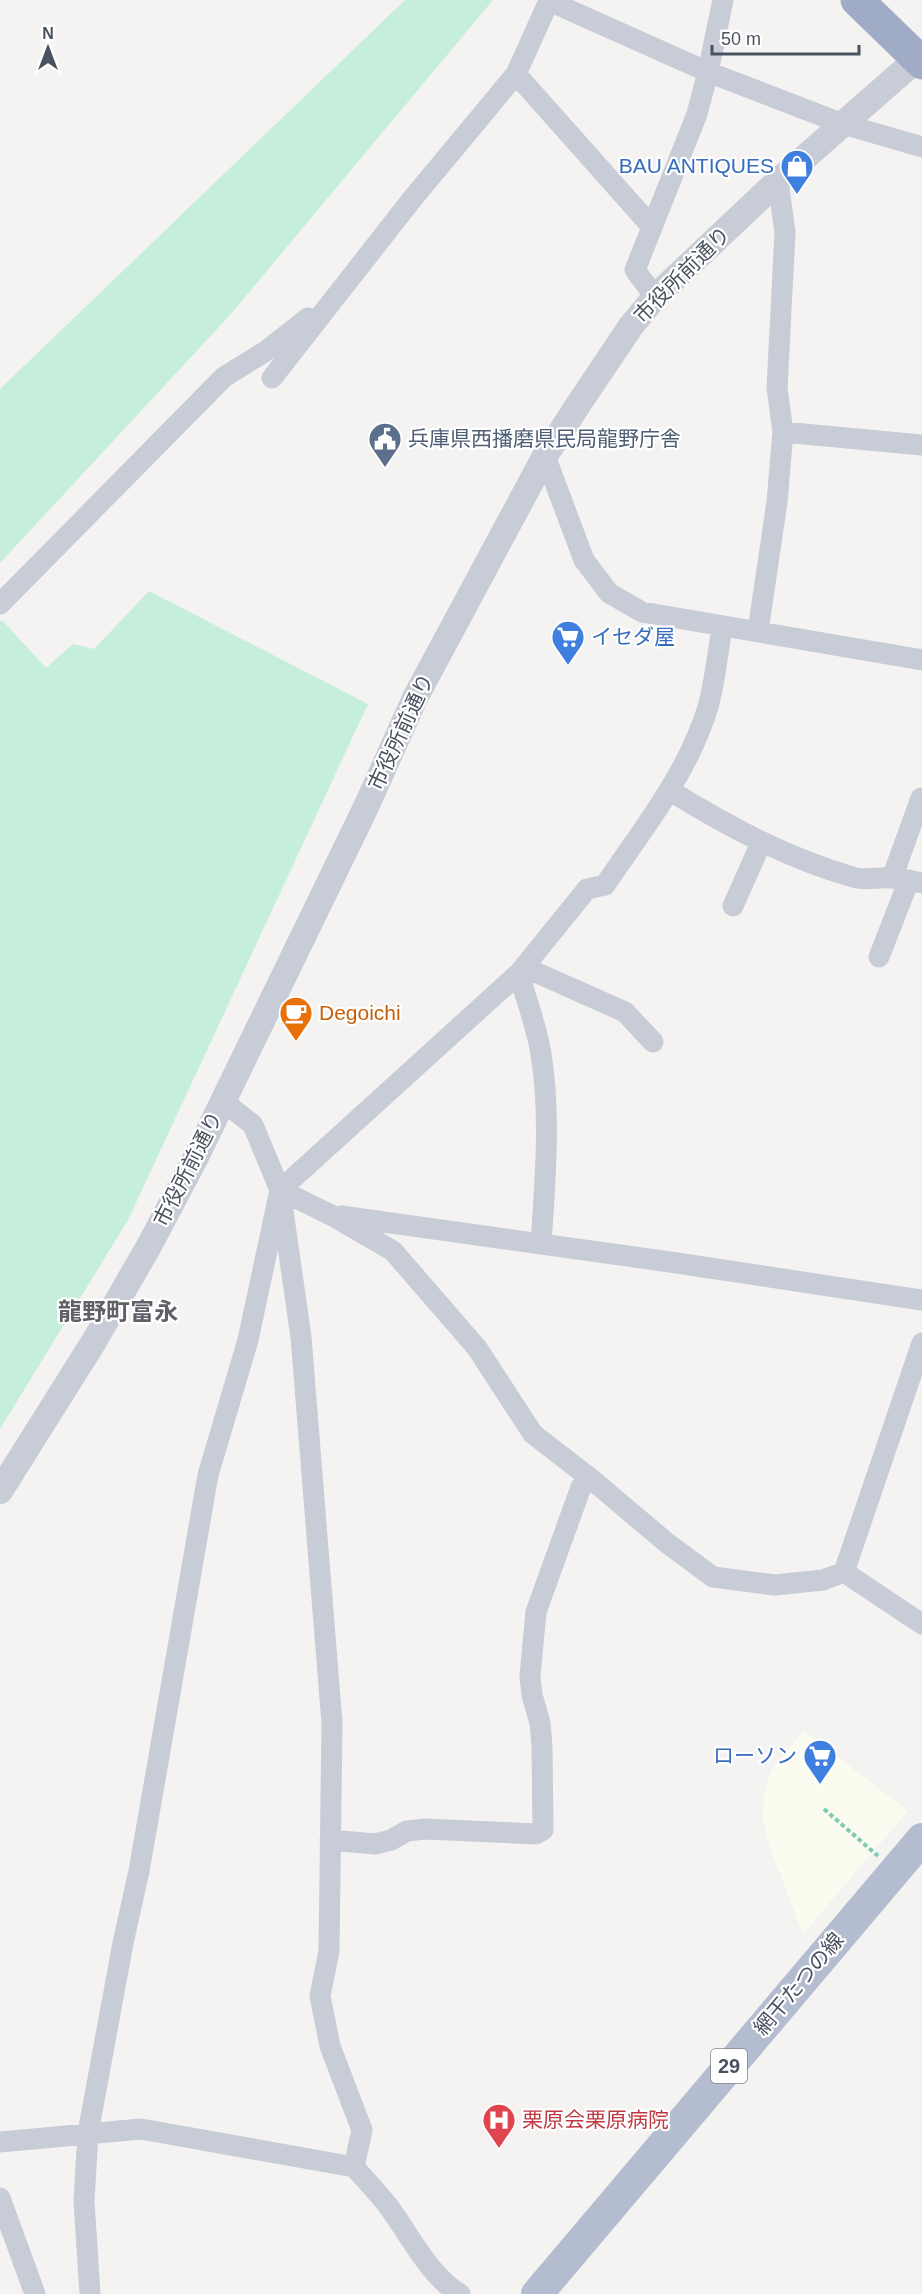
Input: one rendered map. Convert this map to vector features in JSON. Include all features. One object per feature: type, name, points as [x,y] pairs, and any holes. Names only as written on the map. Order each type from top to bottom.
[{"type":"highway","points":[[857,0],[920,60]]},
{"type":"main road","name":"網干たつの線","points":[[537,2294],[922,1839]]},
{"type":"street","points":[[272,378],[413,198],[516,75],[549,0],[708,72],[843,124],[922,147]]},
{"type":"street","points":[[655,297],[635,270],[697,114],[723,0]]},
{"type":"street","name":"市役所前通り","points":[[0,1491],[93,1343],[149,1246],[223,1101],[366,807],[414,698],[545,456],[612,353],[655,297],[778,180],[920,60]]},
{"type":"street","points":[[516,75],[652,227]]},
{"type":"street","points":[[758,631],[777,502],[783,432],[777,388],[785,233],[778,180]]},
{"type":"street","points":[[0,604],[224,377],[266,351],[335,296]]},
{"type":"street","points":[[783,432],[922,445]]},
{"type":"street","points":[[545,456],[584,560],[609,594],[642,612],[922,660]]},
{"type":"street","points":[[90,2294],[84,2201],[88,2133],[123,1943],[139,1871],[208,1475],[248,1340],[280,1190],[522,970],[587,889],[605,885],[669,790],[693,745],[708,707],[722,626]]},
{"type":"street","points":[[669,790],[718,821],[761,843],[856,879],[908,880]]},
{"type":"street","points":[[879,957],[908,880],[921,798]]},
{"type":"street","points":[[733,906],[761,843]]},
{"type":"street","points":[[522,970],[625,1012],[653,1042]]},
{"type":"street","points":[[522,970],[541,1052],[547,1102],[547,1145],[541,1244]]},
{"type":"street","points":[[223,1101],[254,1125],[280,1190],[301,1337],[332,1723],[329,1951],[320,1996],[330,2046],[362,2130],[354,2167]]},
{"type":"street","points":[[280,1190],[331,1215],[393,1251],[477,1348],[533,1434],[590,1478],[667,1543],[713,1577],[775,1585],[824,1580],[844,1572],[922,1343]]},
{"type":"street","points":[[331,1215],[922,1300]]},
{"type":"street","points":[[330,1840],[375,1844],[391,1840],[407,1831],[425,1828],[536,1834],[543,1830],[542,1746],[540,1723],[532,1695],[530,1676],[536,1612],[581,1486],[590,1478]]},
{"type":"street","points":[[844,1572],[922,1624]]},
{"type":"street","points":[[0,2142],[141,2129],[354,2167],[389,2206],[415,2247],[451,2289],[460,2294]]},
{"type":"street","points":[[0,2198],[35,2294]]},
{"type":"path","points":[[824,1809],[878,1857]]},
{"type":"shaded area","points":[[804,1731],[908,1811],[803,1934],[769,1845],[763,1821],[764,1794],[771,1771]]},
{"type":"green space","points":[[405,0],[493,0],[230,315],[0,563],[0,389]]},
{"type":"green space","points":[[149,591],[368,704],[128,1220],[0,1429],[0,622],[2,620],[46,668],[73,644],[94,649]]},
{"type":"place","name":"BAU ANTIQUES","points":[[797,195]]},
{"type":"place","name":"兵庫県西播磨県民局龍野庁舎","points":[[385,468]]},
{"type":"place","name":"イセダ屋","points":[[568,666]]},
{"type":"place","name":"Degoichi","points":[[296,1042]]},
{"type":"place","name":"ローソン","points":[[820,1785]]},
{"type":"place","name":"栗原会栗原病院","points":[[499,2149]]},
{"type":"district","name":"龍野町富永","points":[[118,1312]]}]
